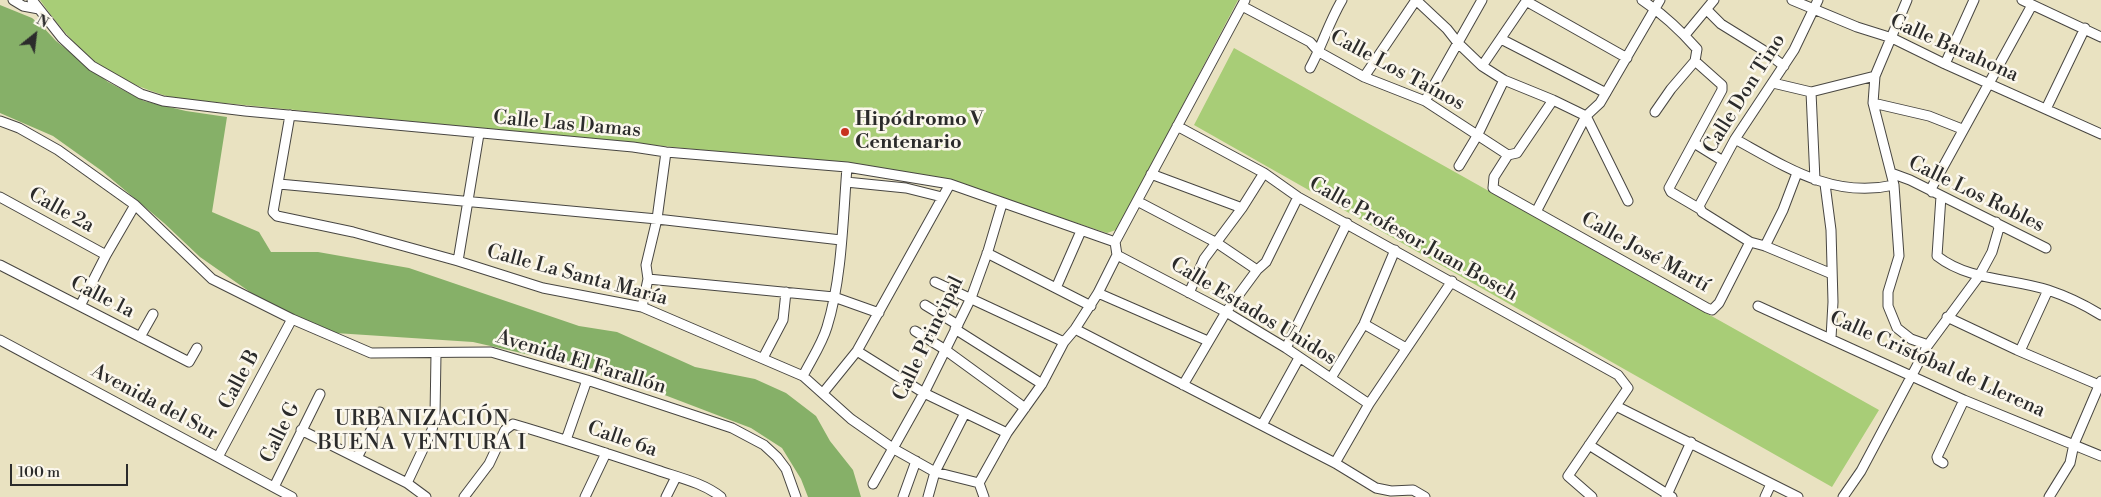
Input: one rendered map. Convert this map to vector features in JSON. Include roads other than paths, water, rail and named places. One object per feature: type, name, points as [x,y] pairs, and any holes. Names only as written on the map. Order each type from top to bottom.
[{"type":"street","points":[[13,0],[23,6],[38,9]]},
{"type":"street","name":"Calle Las Damas","points":[[32,0],[62,38],[92,66],[141,94],[163,101],[479,134],[846,167],[950,184],[1002,204],[1115,242]]},
{"type":"street","points":[[1310,68],[1319,52],[1333,14],[1342,0]]},
{"type":"street","points":[[1364,77],[1416,0],[1447,28],[1458,43],[1482,66],[1504,80],[1586,116],[1628,201]]},
{"type":"street","points":[[1425,101],[1482,0]]},
{"type":"street","points":[[1482,66],[1526,0],[1626,58]]},
{"type":"street","points":[[1642,0],[1657,4],[1697,49],[1695,61],[1671,89],[1655,112]]},
{"type":"street","points":[[1685,35],[1714,0]]},
{"type":"street","name":"Calle Barahona","points":[[1792,0],[1814,10],[1892,38],[1945,64],[2098,132]]},
{"type":"street","name":"Calle Don Tino","points":[[1700,207],[1735,139],[1784,66],[1818,0]]},
{"type":"street","points":[[1907,0],[1875,76],[1872,103],[1894,185],[1899,256],[1888,292],[1888,306],[1897,328],[1910,339],[1928,345]]},
{"type":"street","points":[[1945,64],[1974,0]]},
{"type":"street","points":[[2022,0],[2101,37]]},
{"type":"street","points":[[984,497],[979,483],[1007,433],[1042,384],[1064,342],[1091,306],[1117,255],[1115,242],[1243,3]]},
{"type":"street","name":"Calle Los Taínos","points":[[1243,3],[1310,42],[1319,52],[1364,77],[1425,101],[1508,155]]},
{"type":"street","points":[[1536,212],[1586,116],[1600,103],[1657,4]]},
{"type":"street","points":[[1932,192],[1932,187],[1962,129],[2032,5]]},
{"type":"street","points":[[1706,10],[1721,24],[1784,66]]},
{"type":"street","points":[[2046,109],[2085,28]]},
{"type":"street","points":[[1501,38],[1606,93]]},
{"type":"street","points":[[1695,61],[1723,87],[1669,188],[1671,192],[1700,207],[1750,242],[1765,246],[1832,274]]},
{"type":"street","points":[[1773,83],[1811,92],[1875,76]]},
{"type":"street","points":[[1459,166],[1477,136],[1504,80]]},
{"type":"street","points":[[1811,92],[1815,180]]},
{"type":"street","points":[[1508,155],[1517,153],[1553,100]]},
{"type":"street","points":[[1872,103],[1929,116],[1962,129]]},
{"type":"street","points":[[290,115],[278,184],[657,219],[841,240]]},
{"type":"street","name":"Avenida El Farallón","points":[[0,121],[20,128],[58,150],[135,205],[212,280],[292,319],[371,354],[491,352],[587,380],[737,430],[764,445],[777,457],[786,469],[796,497]]},
{"type":"street","points":[[2098,132],[2101,122]]},
{"type":"street","name":"Calle Profesor Juan Bosch","points":[[1177,126],[1264,173],[1298,197],[1618,375],[1628,388],[1616,406]]},
{"type":"street","points":[[458,261],[479,134]]},
{"type":"street","name":"Calle Los Robles","points":[[1735,139],[1797,173],[1825,184],[1873,190],[1894,185]]},
{"type":"street","points":[[1694,143],[1723,161]]},
{"type":"street","points":[[642,307],[648,279],[646,265],[657,219],[666,152]]},
{"type":"street","name":"Calle José Martí","points":[[1508,155],[1494,178],[1493,188],[1712,310],[1719,303],[1750,242]]},
{"type":"street","points":[[803,376],[827,329],[834,296],[841,240],[846,167]]},
{"type":"street","points":[[1189,293],[1204,259],[1217,244],[1264,173]]},
{"type":"street","points":[[1765,246],[1783,210],[1797,173]]},
{"type":"street","name":"Calle Los Robles","points":[[1891,173],[1996,222],[2046,248]]},
{"type":"street","points":[[1151,174],[1242,208]]},
{"type":"street","points":[[846,182],[906,188],[942,197]]},
{"type":"street","name":"Calle La Santa María","points":[[278,184],[273,212],[277,216],[353,232],[458,261],[543,288],[642,307],[763,358],[803,376],[851,419],[894,449],[935,472],[979,483]]},
{"type":"street","points":[[823,392],[857,351],[950,184]]},
{"type":"street","points":[[1825,184],[1831,230],[1833,302],[1831,338]]},
{"type":"street","points":[[1941,196],[1937,256],[1943,261],[1979,276],[2048,290],[2090,308],[2101,315]]},
{"type":"street","name":"Calle 2a","points":[[0,197],[106,255]]},
{"type":"street","points":[[1183,385],[1226,312],[1257,270],[1266,262],[1298,197]]},
{"type":"street","points":[[1137,202],[1217,244],[1257,270]]},
{"type":"street","name":"Calle Principal","points":[[873,484],[924,393],[944,349],[971,298],[1002,204]]},
{"type":"street","points":[[80,306],[106,255],[135,205]]},
{"type":"street","points":[[1843,497],[1861,471],[1928,345],[1979,276],[1992,252],[1999,228],[1996,222]]},
{"type":"street","points":[[1286,348],[1347,223]]},
{"type":"street","points":[[1056,288],[1081,231]]},
{"type":"street","points":[[1330,378],[1364,324],[1395,250]]},
{"type":"street","points":[[987,253],[1091,306]]},
{"type":"street","name":"Calle Estados Unidos","points":[[1117,255],[1226,312],[1286,348],[1369,404]]},
{"type":"street","name":"Calle 1a","points":[[0,265],[189,362],[197,348]]},
{"type":"street","points":[[648,279],[834,296],[879,313]]},
{"type":"street","points":[[1335,463],[1369,404],[1452,281]]},
{"type":"street","points":[[935,282],[1064,342]]},
{"type":"street","points":[[2020,351],[2048,290]]},
{"type":"street","points":[[763,358],[783,320],[786,292]]},
{"type":"street","points":[[1098,293],[1208,341]]},
{"type":"street","points":[[925,305],[1042,384]]},
{"type":"street","name":"Calle Cristóbal de Llerena","points":[[1758,306],[1964,400],[2101,456]]},
{"type":"street","points":[[140,337],[153,314]]},
{"type":"street","points":[[1947,317],[2020,351],[2100,384],[2074,444],[2070,462],[2049,497]]},
{"type":"street","name":"Calle B","points":[[218,457],[292,319]]},
{"type":"street","points":[[1364,324],[1406,348]]},
{"type":"street","points":[[1075,329],[1335,463],[1376,488],[1391,491],[1413,490],[1425,497]]},
{"type":"street","points":[[915,331],[944,349],[1025,408]]},
{"type":"street","name":"Avenida del Sur","points":[[0,340],[292,497]]},
{"type":"street","points":[[857,351],[924,393],[1007,433]]},
{"type":"street","points":[[407,483],[432,430],[435,416],[436,354]]},
{"type":"street","points":[[1262,425],[1299,358]]},
{"type":"street","points":[[566,440],[587,380]]},
{"type":"street","name":"Calle G","points":[[274,487],[320,394]]},
{"type":"street","points":[[1943,463],[1937,457],[1964,400]]},
{"type":"street","points":[[1592,497],[1568,476],[1616,406],[1798,497]]},
{"type":"street","points":[[357,458],[380,412]]},
{"type":"street","points":[[928,497],[935,472],[965,412]]},
{"type":"street","name":"Calle 6a","points":[[464,497],[489,464],[508,426],[513,424],[676,477],[714,492],[721,497]]},
{"type":"street","points":[[301,430],[407,483],[426,497]]},
{"type":"street","points":[[1589,445],[1668,496],[1691,442]]},
{"type":"street","points":[[585,497],[606,453]]},
{"type":"street","points":[[903,497],[916,461]]},
{"type":"street","points":[[666,497],[676,477]]},
{"type":"street","points":[[1765,497],[1771,484]]},
{"type":"place","name":"Hipódromo V Centenario","points":[[845,132]]},
{"type":"district","name":"URBANIZACIÓN BUENA VENTURA I","points":[[422,432]]}]
